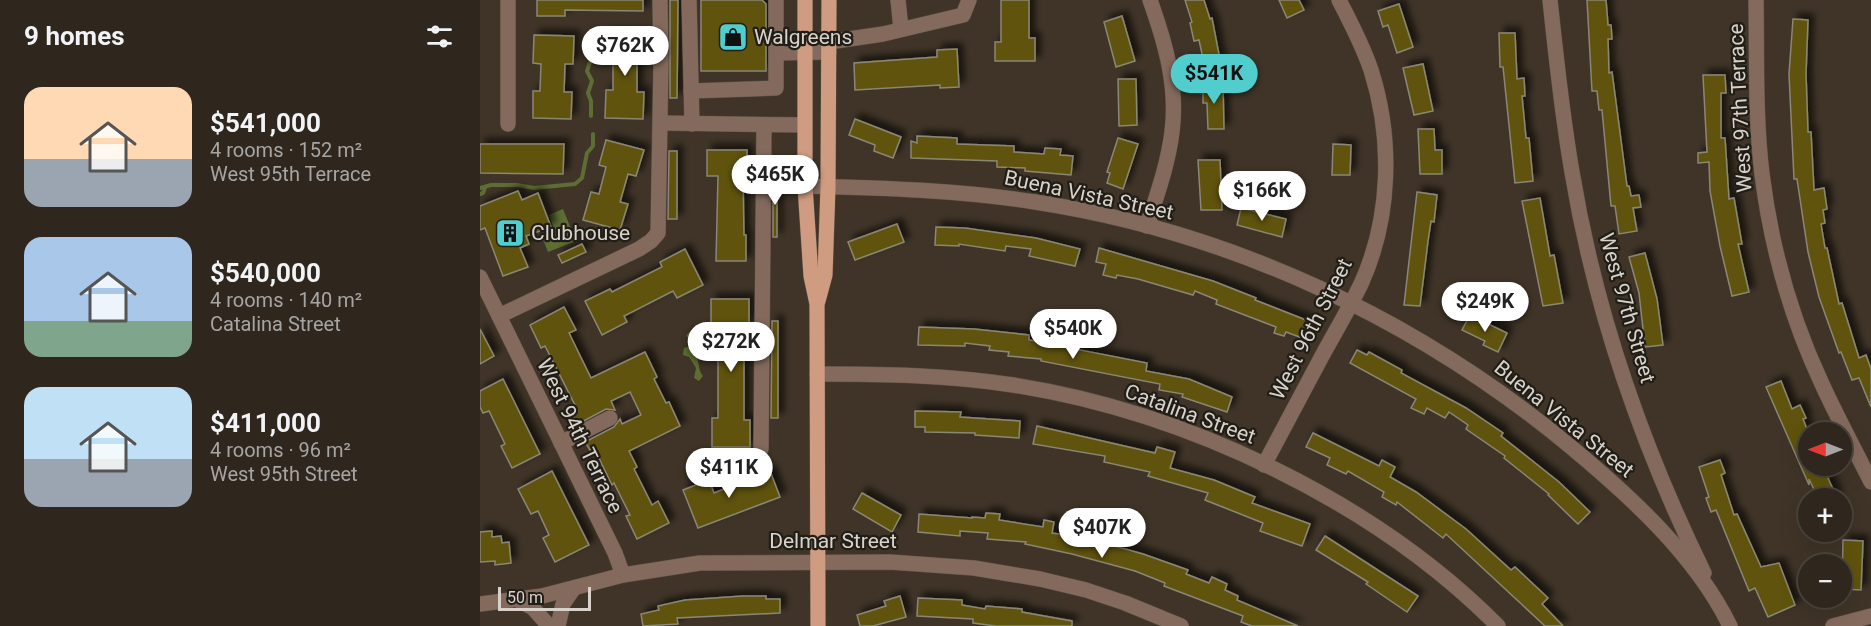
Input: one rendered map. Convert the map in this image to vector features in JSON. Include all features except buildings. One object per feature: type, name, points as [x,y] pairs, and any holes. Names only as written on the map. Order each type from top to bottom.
[{"type":"main road","points":[[805,0],[805,186],[812,276],[818,304],[818,626]]},
{"type":"main road","points":[[818,304],[825,274],[829,0]]},
{"type":"street","points":[[508,0],[508,123]]},
{"type":"street","points":[[499,316],[639,249],[656,237],[659,225],[661,123],[660,0]]},
{"type":"street","points":[[689,0],[693,124]]},
{"type":"street","points":[[692,92],[776,88],[776,0]]},
{"type":"street","points":[[898,0],[901,29]]},
{"type":"street","points":[[776,53],[805,52],[963,15],[969,0]]},
{"type":"street","points":[[1148,226],[1172,131],[1173,96],[1170,66],[1150,0]]},
{"type":"street","name":"West 96th Street","points":[[1264,465],[1362,282],[1382,214],[1385,137],[1380,103],[1361,44],[1339,0]]},
{"type":"street","name":"West 97th Street","points":[[1550,0],[1572,174],[1602,307],[1622,372],[1658,470],[1724,612]]},
{"type":"street","name":"West 97th Terrace","points":[[1756,0],[1758,130],[1762,173],[1783,278],[1821,383],[1871,482]]},
{"type":"street","points":[[661,123],[805,125]]},
{"type":"street","points":[[761,449],[764,125]]},
{"type":"street","name":"Buena Vista Street","points":[[805,186],[913,188],[973,193],[1070,208],[1148,226],[1216,246],[1259,262],[1351,303],[1451,359],[1506,396],[1597,468],[1677,548],[1724,612],[1731,626]]},
{"type":"street","name":"West 94th Terrace","points":[[480,277],[615,554],[623,575]]},
{"type":"street","name":"Catalina Street","points":[[818,374],[897,374],[1013,385],[1072,397],[1179,428],[1264,465],[1326,497],[1412,553],[1455,587],[1498,626]]},
{"type":"street","points":[[561,443],[610,418]]},
{"type":"street","name":"Delmar Street","points":[[480,604],[518,600],[623,575],[699,563],[930,563],[1040,579],[1125,603],[1181,626]]},
{"type":"street","points":[[558,626],[565,599],[574,588]]},
{"type":"street","points":[[518,600],[534,608],[549,626]]},
{"type":"street","points":[[1833,626],[1871,616]]},
{"type":"shaded area","points":[[563,209],[576,241],[548,252],[542,237],[555,231],[549,215]]},
{"type":"shaded area","points":[[689,332],[693,333],[699,341],[695,353],[703,376],[699,381],[694,378],[696,368],[689,357],[683,355],[684,348],[691,346],[690,339],[686,336]]},
{"type":"waterway","points":[[589,47],[592,56],[587,71],[592,81],[588,93],[591,101],[591,116]]},
{"type":"waterway","points":[[480,188],[491,185],[517,185],[534,188],[575,184],[582,178],[587,153],[593,146],[593,134]]},
{"type":"waterway","points":[[480,194],[485,188]]},
{"type":"place","name":"Walgreens","points":[[733,37]]},
{"type":"place","name":"Clubhouse","points":[[510,233]]}]
